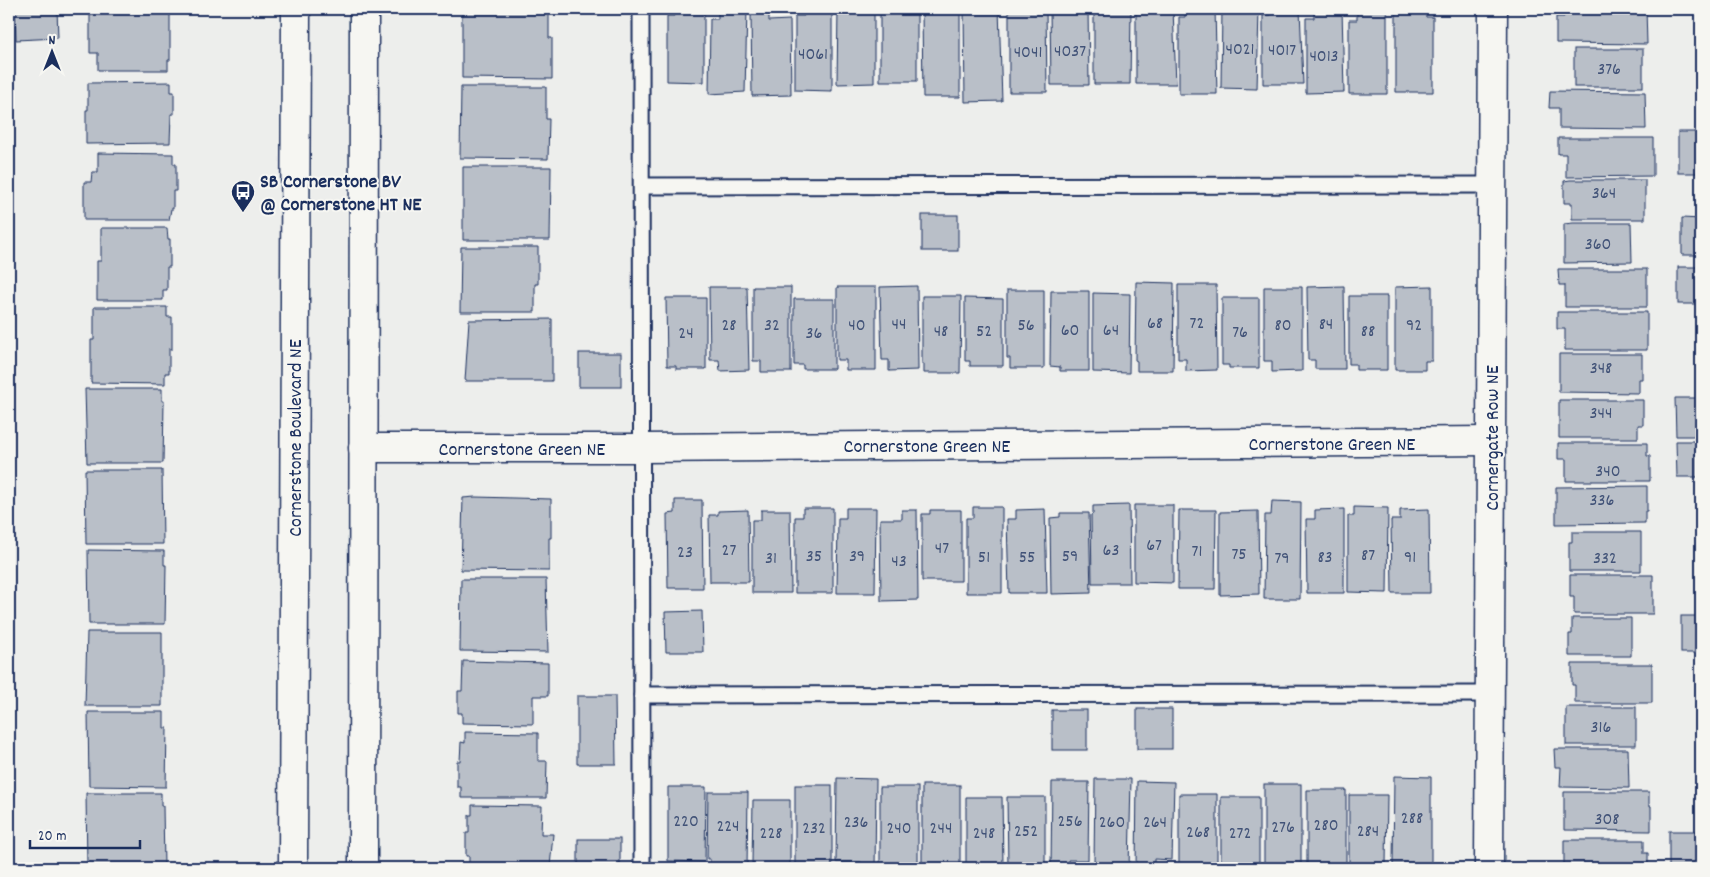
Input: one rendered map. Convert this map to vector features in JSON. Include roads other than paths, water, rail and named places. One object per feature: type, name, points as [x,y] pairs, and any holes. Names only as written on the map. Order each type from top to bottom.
[{"type":"street","name":"Cornerstone Boulevard NE","points":[[292,868],[296,9]]},
{"type":"street","points":[[363,868],[364,9]]},
{"type":"street","name":"Cornergate Row NE","points":[[1488,868],[1493,9]]},
{"type":"street","name":"Cornerstone Green NE","points":[[363,448],[642,448],[1490,441]]},
{"type":"lane","points":[[641,9],[642,868]]},
{"type":"lane","points":[[642,186],[1492,185]]},
{"type":"lane","points":[[642,695],[1489,694]]},
{"type":"place","name":"SB Cornerstone BV @ Cornerstone HT NE","points":[[243,213]]}]
